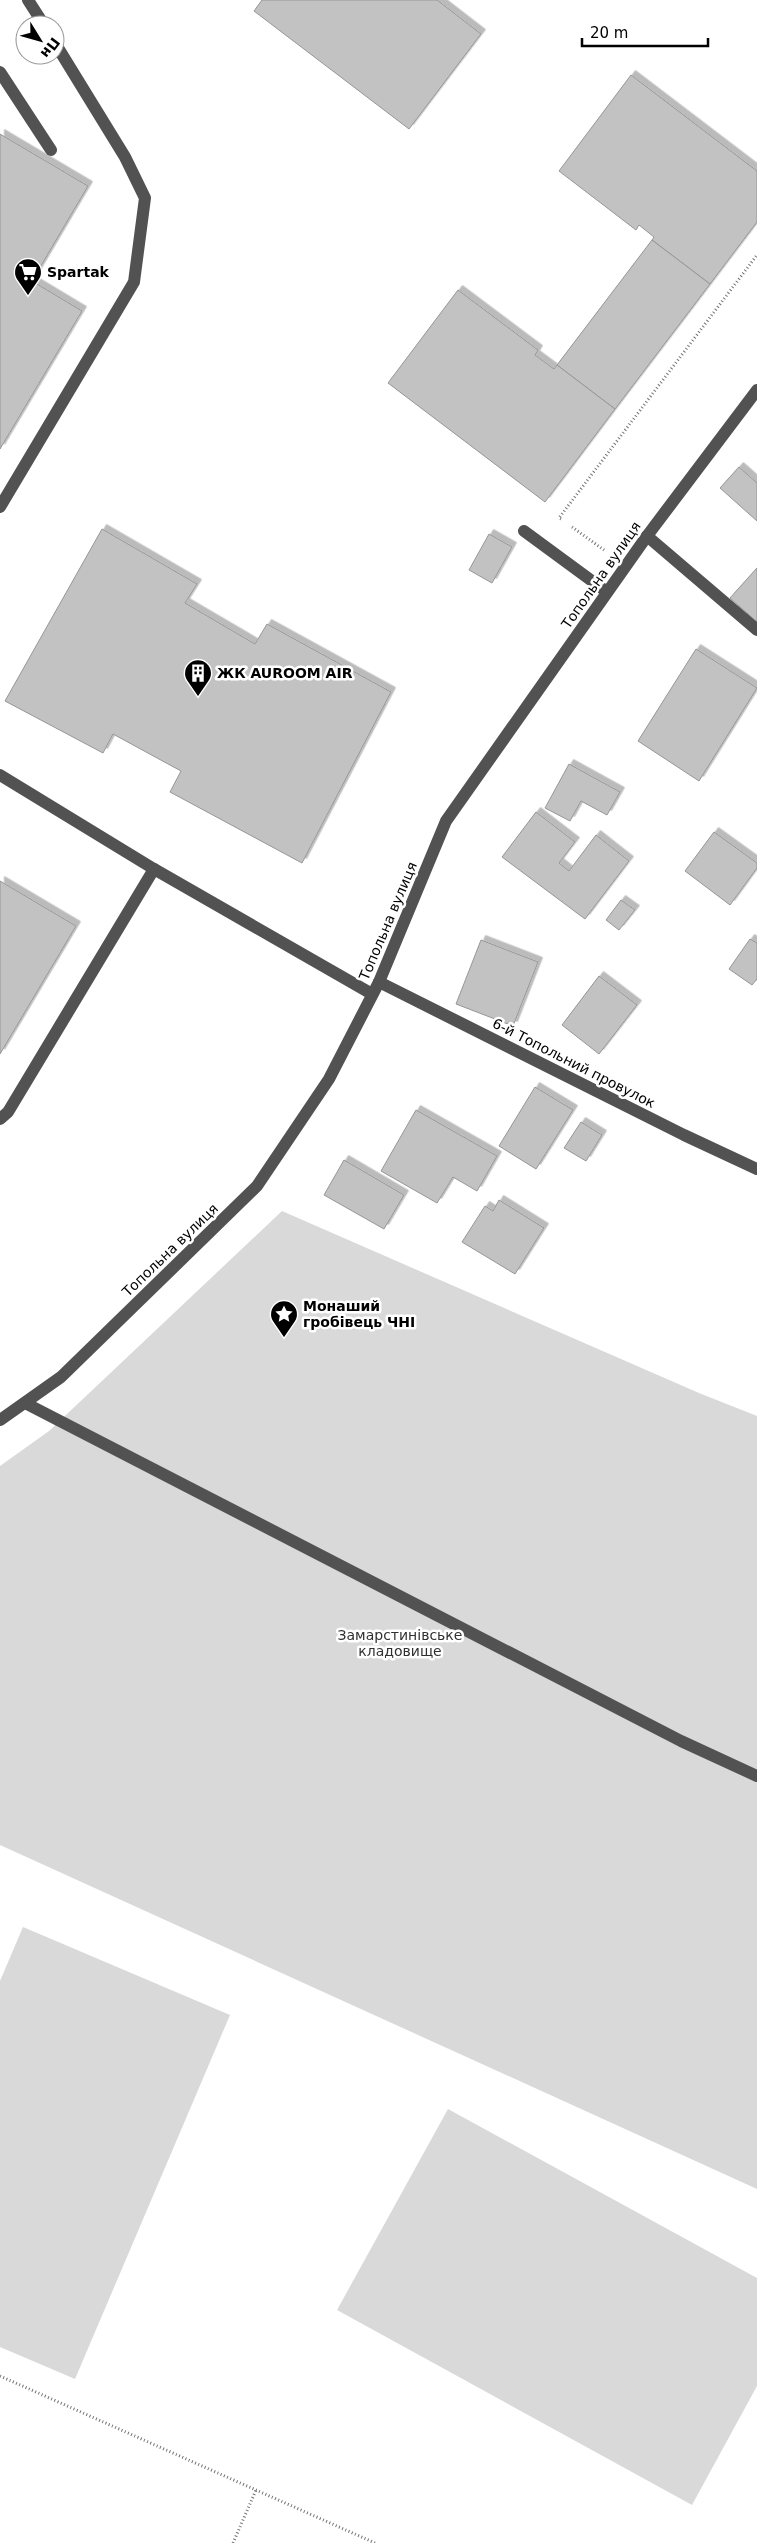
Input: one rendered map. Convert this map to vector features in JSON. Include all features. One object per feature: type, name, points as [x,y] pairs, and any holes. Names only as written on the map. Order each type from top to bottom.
[{"type":"street","points":[[28,0],[38,15]]},
{"type":"street","points":[[0,506],[134,282],[145,198],[125,157],[65,59]]},
{"type":"street","points":[[0,72],[51,150]]},
{"type":"street","name":"Топольна вулиця","points":[[0,1420],[61,1377],[257,1186],[329,1079],[379,982],[446,821],[647,536],[757,390]]},
{"type":"street","points":[[524,531],[607,592]]},
{"type":"street","points":[[647,536],[757,630]]},
{"type":"street","points":[[0,775],[154,869],[372,994]]},
{"type":"street","points":[[0,1119],[8,1112],[154,869]]},
{"type":"street","name":"6-й Топольний провулок","points":[[379,982],[684,1135],[757,1169]]},
{"type":"street","points":[[24,1403],[681,1741],[757,1776]]},
{"type":"path","points":[[626,566],[559,518],[757,256]]},
{"type":"path","points":[[0,2376],[375,2543]]},
{"type":"path","points":[[233,2543],[256,2490]]},
{"type":"green space","name":"Замарстинівське кладовище","points":[[282,1211],[699,1393],[757,1416],[757,2189],[0,1845],[0,1466],[49,1431]]},
{"type":"green space","points":[[23,1927],[230,2015],[75,2379],[0,2347],[0,1981]]},
{"type":"green space","points":[[448,2109],[757,2278],[757,2386],[692,2505],[337,2310]]},
{"type":"building","points":[[262,0],[437,0],[481,34],[409,129],[254,11]]},
{"type":"building","points":[[631,75],[757,171],[757,222],[710,284],[652,240],[654,237],[639,225],[636,230],[559,171]]},
{"type":"building","name":"Spartak","points":[[0,134],[88,186],[32,281],[82,311],[0,449]]},
{"type":"building","points":[[652,240],[710,284],[615,409],[557,365]]},
{"type":"building","points":[[458,290],[538,350],[535,355],[554,369],[557,365],[615,409],[545,502],[388,383]]},
{"type":"building","points":[[739,467],[757,483],[757,521],[720,488]]},
{"type":"building","name":"ЖК AUROOM AIR","points":[[102,529],[197,584],[185,603],[255,644],[267,624],[391,692],[302,863],[170,792],[181,771],[113,734],[103,753],[5,701]]},
{"type":"building","points":[[489,534],[512,547],[492,583],[469,570]]},
{"type":"building","points":[[757,568],[757,622],[730,598]]},
{"type":"building","points":[[696,649],[757,688],[699,781],[638,741]]},
{"type":"building","points":[[569,764],[620,792],[607,815],[581,801],[570,821],[545,808]]},
{"type":"building","points":[[536,812],[575,842],[559,863],[569,871],[596,835],[629,861],[585,919],[502,857]]},
{"type":"building","points":[[714,832],[757,863],[757,868],[730,905],[685,871]]},
{"type":"building","points":[[0,881],[76,926],[0,1054]]},
{"type":"building","points":[[621,900],[635,910],[619,930],[606,920]]},
{"type":"building","points":[[750,939],[757,943],[757,979],[752,985],[729,969]]},
{"type":"building","points":[[481,940],[538,962],[513,1026],[456,1004]]},
{"type":"building","points":[[599,976],[637,1005],[599,1054],[562,1025]]},
{"type":"building","points":[[535,1087],[573,1110],[536,1169],[499,1146]]},
{"type":"building","points":[[416,1110],[497,1156],[477,1191],[453,1177],[437,1203],[381,1171]]},
{"type":"building","points":[[581,1122],[602,1135],[586,1161],[564,1148]]},
{"type":"building","points":[[344,1160],[404,1195],[384,1229],[324,1195]]},
{"type":"building","points":[[499,1200],[544,1228],[515,1274],[462,1242],[485,1206],[493,1211]]},
{"type":"place","name":"Spartak","points":[[28,296]]},
{"type":"place","name":"ЖК AUROOM AIR","points":[[198,697]]},
{"type":"place","name":"Монаший гробівець ЧНІ","points":[[284,1338]]}]
